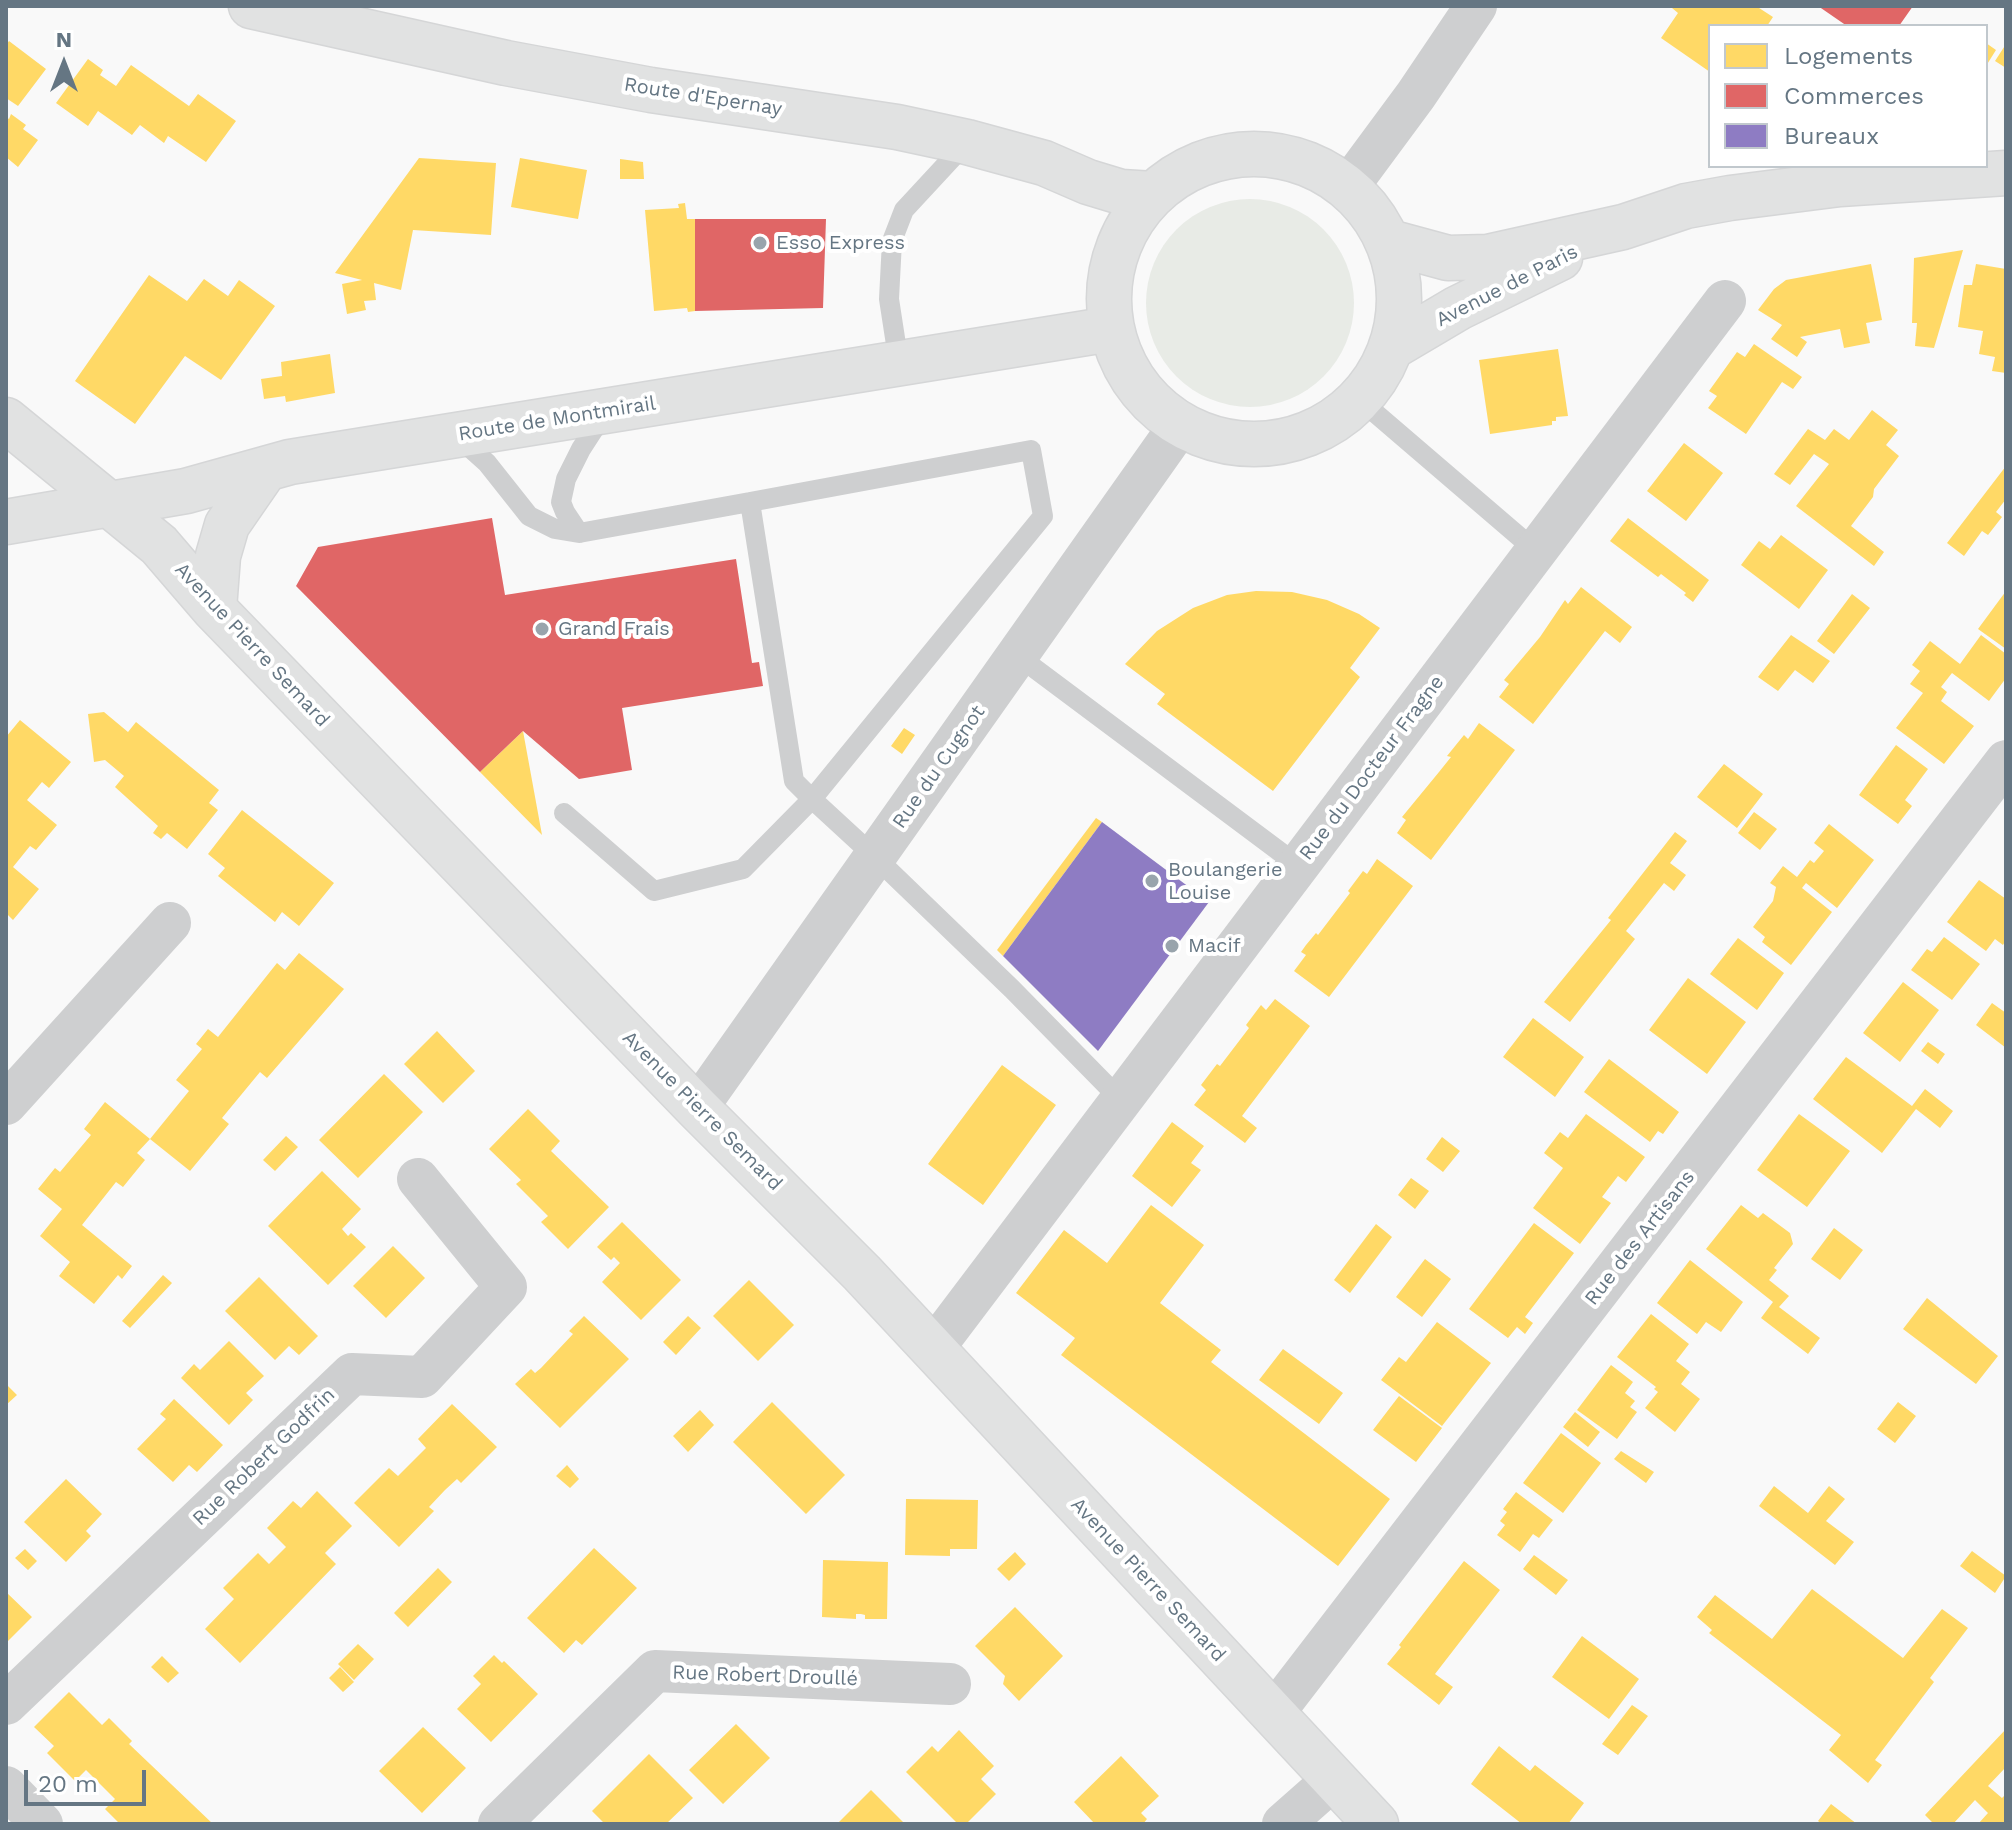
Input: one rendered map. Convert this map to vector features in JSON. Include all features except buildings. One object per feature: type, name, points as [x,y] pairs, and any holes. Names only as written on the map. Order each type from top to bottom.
[{"type":"main road","name":"Route d'Epernay","points":[[251,6],[506,63],[651,90],[897,127],[1044,163],[1121,192],[1153,194]]},
{"type":"main road","points":[[1268,154],[1310,165],[1348,187],[1371,212],[1389,242],[1399,276],[1400,312],[1392,347],[1379,375],[1360,400],[1321,429],[1274,443],[1225,442],[1180,425],[1149,400],[1125,367],[1111,329],[1110,277],[1119,244],[1137,212],[1153,194],[1182,172],[1224,156],[1268,154]]},
{"type":"main road","name":"Avenue de Paris","points":[[1389,242],[1448,258],[1488,257],[1623,227],[1686,206],[1730,198],[1840,184],[2006,173]]},
{"type":"main road","name":"Avenue de Paris","points":[[1392,347],[1458,308],[1623,227]]},
{"type":"main road","name":"Route de Montmirail","points":[[6,522],[186,491],[290,462],[1111,329]]},
{"type":"main road","name":"Avenue Pierre Semard","points":[[6,420],[159,545],[214,609],[697,1108],[862,1273],[1376,1824]]},
{"type":"main road","points":[[214,609],[218,556],[227,525],[241,500],[265,470]]},
{"type":"street","points":[[1348,187],[1476,6]]},
{"type":"street","name":"Rue du Docteur Fragne","points":[[933,1349],[1725,301]]},
{"type":"street","name":"Rue du Cugnot","points":[[697,1108],[1180,425]]},
{"type":"street","name":"Rue des Artisans","points":[[1273,1714],[2006,761]]},
{"type":"street","points":[[6,1104],[170,923]]},
{"type":"street","name":"Rue Robert Godfrin","points":[[6,1704],[352,1374],[422,1377],[506,1287],[418,1179]]},
{"type":"street","name":"Rue Robert Droullé","points":[[499,1824],[655,1671],[950,1684]]},
{"type":"street","points":[[1283,1824],[1334,1779]]},
{"type":"street","points":[[6,1787],[42,1824]]},
{"type":"lane","points":[[899,364],[889,299],[892,241],[904,210],[967,142]]},
{"type":"lane","points":[[1360,400],[1536,551]]},
{"type":"lane","points":[[579,533],[561,502],[566,479],[606,411]]},
{"type":"lane","points":[[455,435],[487,463],[529,516],[555,529],[579,533],[1031,450],[1043,516],[812,799],[743,869],[654,891],[564,813]]},
{"type":"lane","points":[[750,502],[794,781],[1012,989],[1121,1100]]},
{"type":"lane","points":[[1018,656],[1299,866]]},
{"type":"shaded area","points":[[1250,199],[1290,207],[1324,229],[1346,263],[1354,303],[1346,343],[1324,377],[1290,399],[1250,407],[1210,399],[1176,377],[1154,343],[1146,303],[1154,263],[1176,229],[1210,207]]},
{"type":"place","name":"Esso Express","points":[[760,243]]},
{"type":"place","name":"Grand Frais","points":[[542,629]]},
{"type":"place","name":"Boulangerie Louise","points":[[1152,881]]},
{"type":"place","name":"Macif","points":[[1172,946]]}]
